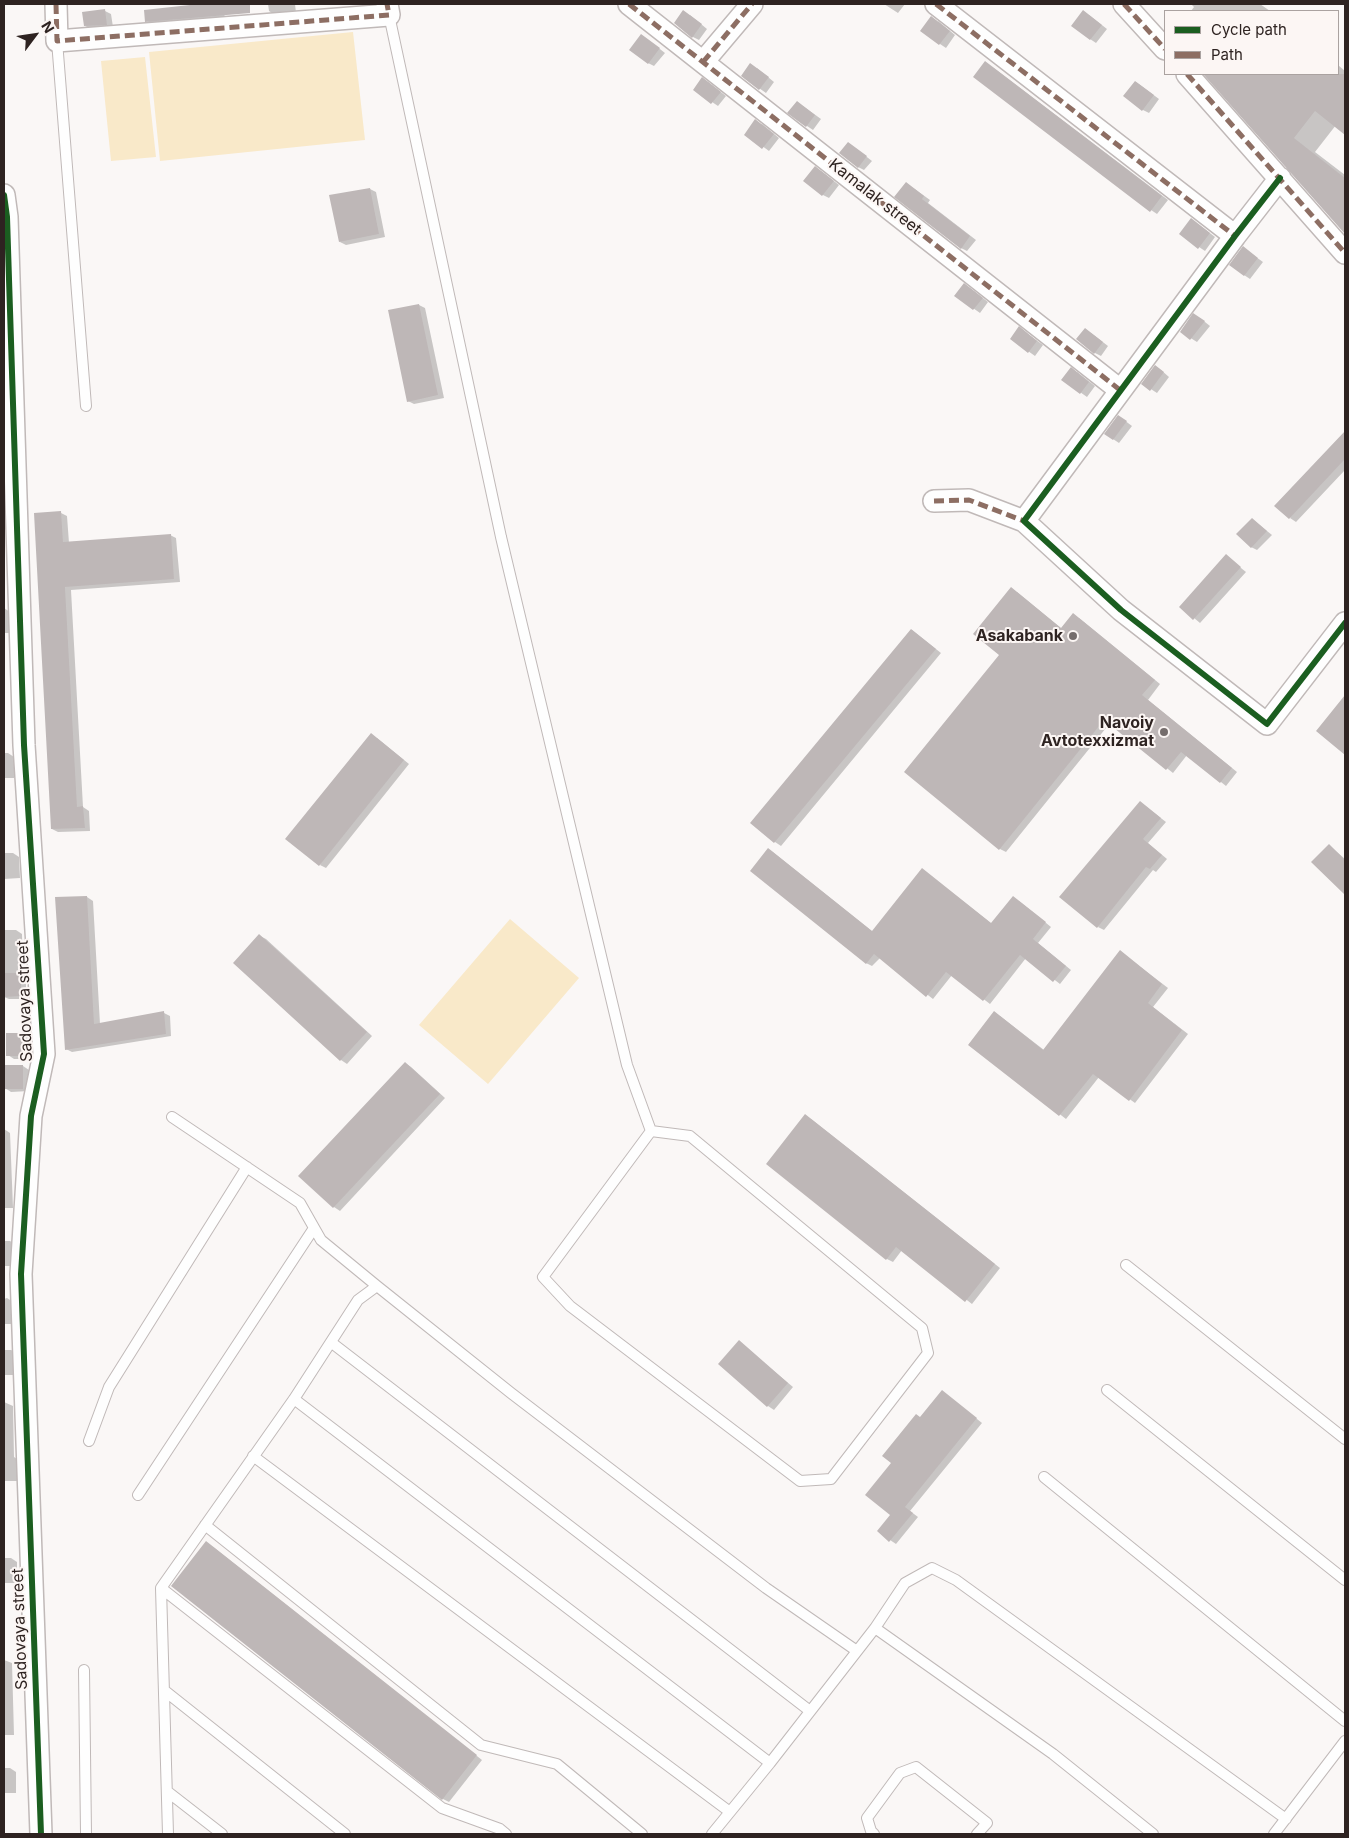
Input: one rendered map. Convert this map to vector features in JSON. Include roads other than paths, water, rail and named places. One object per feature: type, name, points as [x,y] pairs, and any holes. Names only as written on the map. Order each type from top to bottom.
[{"type":"street","points":[[56,4],[57,41],[388,10]]},
{"type":"street","name":"Kamalak street","points":[[629,4],[1120,390]]},
{"type":"street","points":[[703,62],[752,4]]},
{"type":"street","points":[[936,4],[1235,236]]},
{"type":"street","points":[[1124,4],[1164,48]]},
{"type":"street","points":[[1188,75],[1345,253]]},
{"type":"street","points":[[1024,520],[1280,178]]},
{"type":"street","name":"Sadovaya street","points":[[4,195],[7,217],[24,745],[44,1054],[31,1116],[21,1274],[41,1834]]},
{"type":"street","points":[[934,501],[969,500],[1024,520],[1121,610],[1267,724],[1345,623]]},
{"type":"lane","points":[[388,10],[503,546],[627,1065],[651,1131]]},
{"type":"lane","points":[[57,41],[86,406]]},
{"type":"lane","points":[[172,1117],[300,1203],[321,1240],[510,1393],[759,1582],[857,1651]]},
{"type":"lane","points":[[651,1131],[690,1136],[922,1328],[928,1353],[831,1479],[800,1482],[570,1306],[543,1277],[651,1131]]},
{"type":"lane","points":[[88,1441],[109,1387],[247,1167]]},
{"type":"lane","points":[[138,1496],[314,1228]]},
{"type":"lane","points":[[1126,1265],[1345,1439]]},
{"type":"lane","points":[[168,1834],[161,1588],[294,1399],[332,1343],[358,1300],[377,1286]]},
{"type":"lane","points":[[332,1343],[810,1711]]},
{"type":"lane","points":[[1107,1390],[1345,1580]]},
{"type":"lane","points":[[294,1399],[770,1763]]},
{"type":"lane","points":[[253,1456],[730,1812]]},
{"type":"lane","points":[[1044,1477],[1345,1722]]},
{"type":"lane","points":[[206,1525],[481,1745],[557,1764],[642,1834]]},
{"type":"lane","points":[[712,1834],[875,1628],[905,1583],[932,1568],[956,1580],[1286,1819]]},
{"type":"lane","points":[[161,1588],[442,1808],[500,1829],[506,1834]]},
{"type":"lane","points":[[875,1628],[1053,1754],[1153,1834]]},
{"type":"lane","points":[[84,1670],[86,1834]]},
{"type":"lane","points":[[165,1691],[345,1834]]},
{"type":"lane","points":[[1274,1834],[1345,1741]]},
{"type":"lane","points":[[874,1834],[871,1831],[867,1818],[900,1773],[916,1767],[986,1823],[977,1834]]},
{"type":"lane","points":[[168,1792],[222,1834]]},
{"type":"place","name":"Asakabank","points":[[1073,636]]},
{"type":"place","name":"Navoiy Avtotexxizmat","points":[[1164,732]]}]
